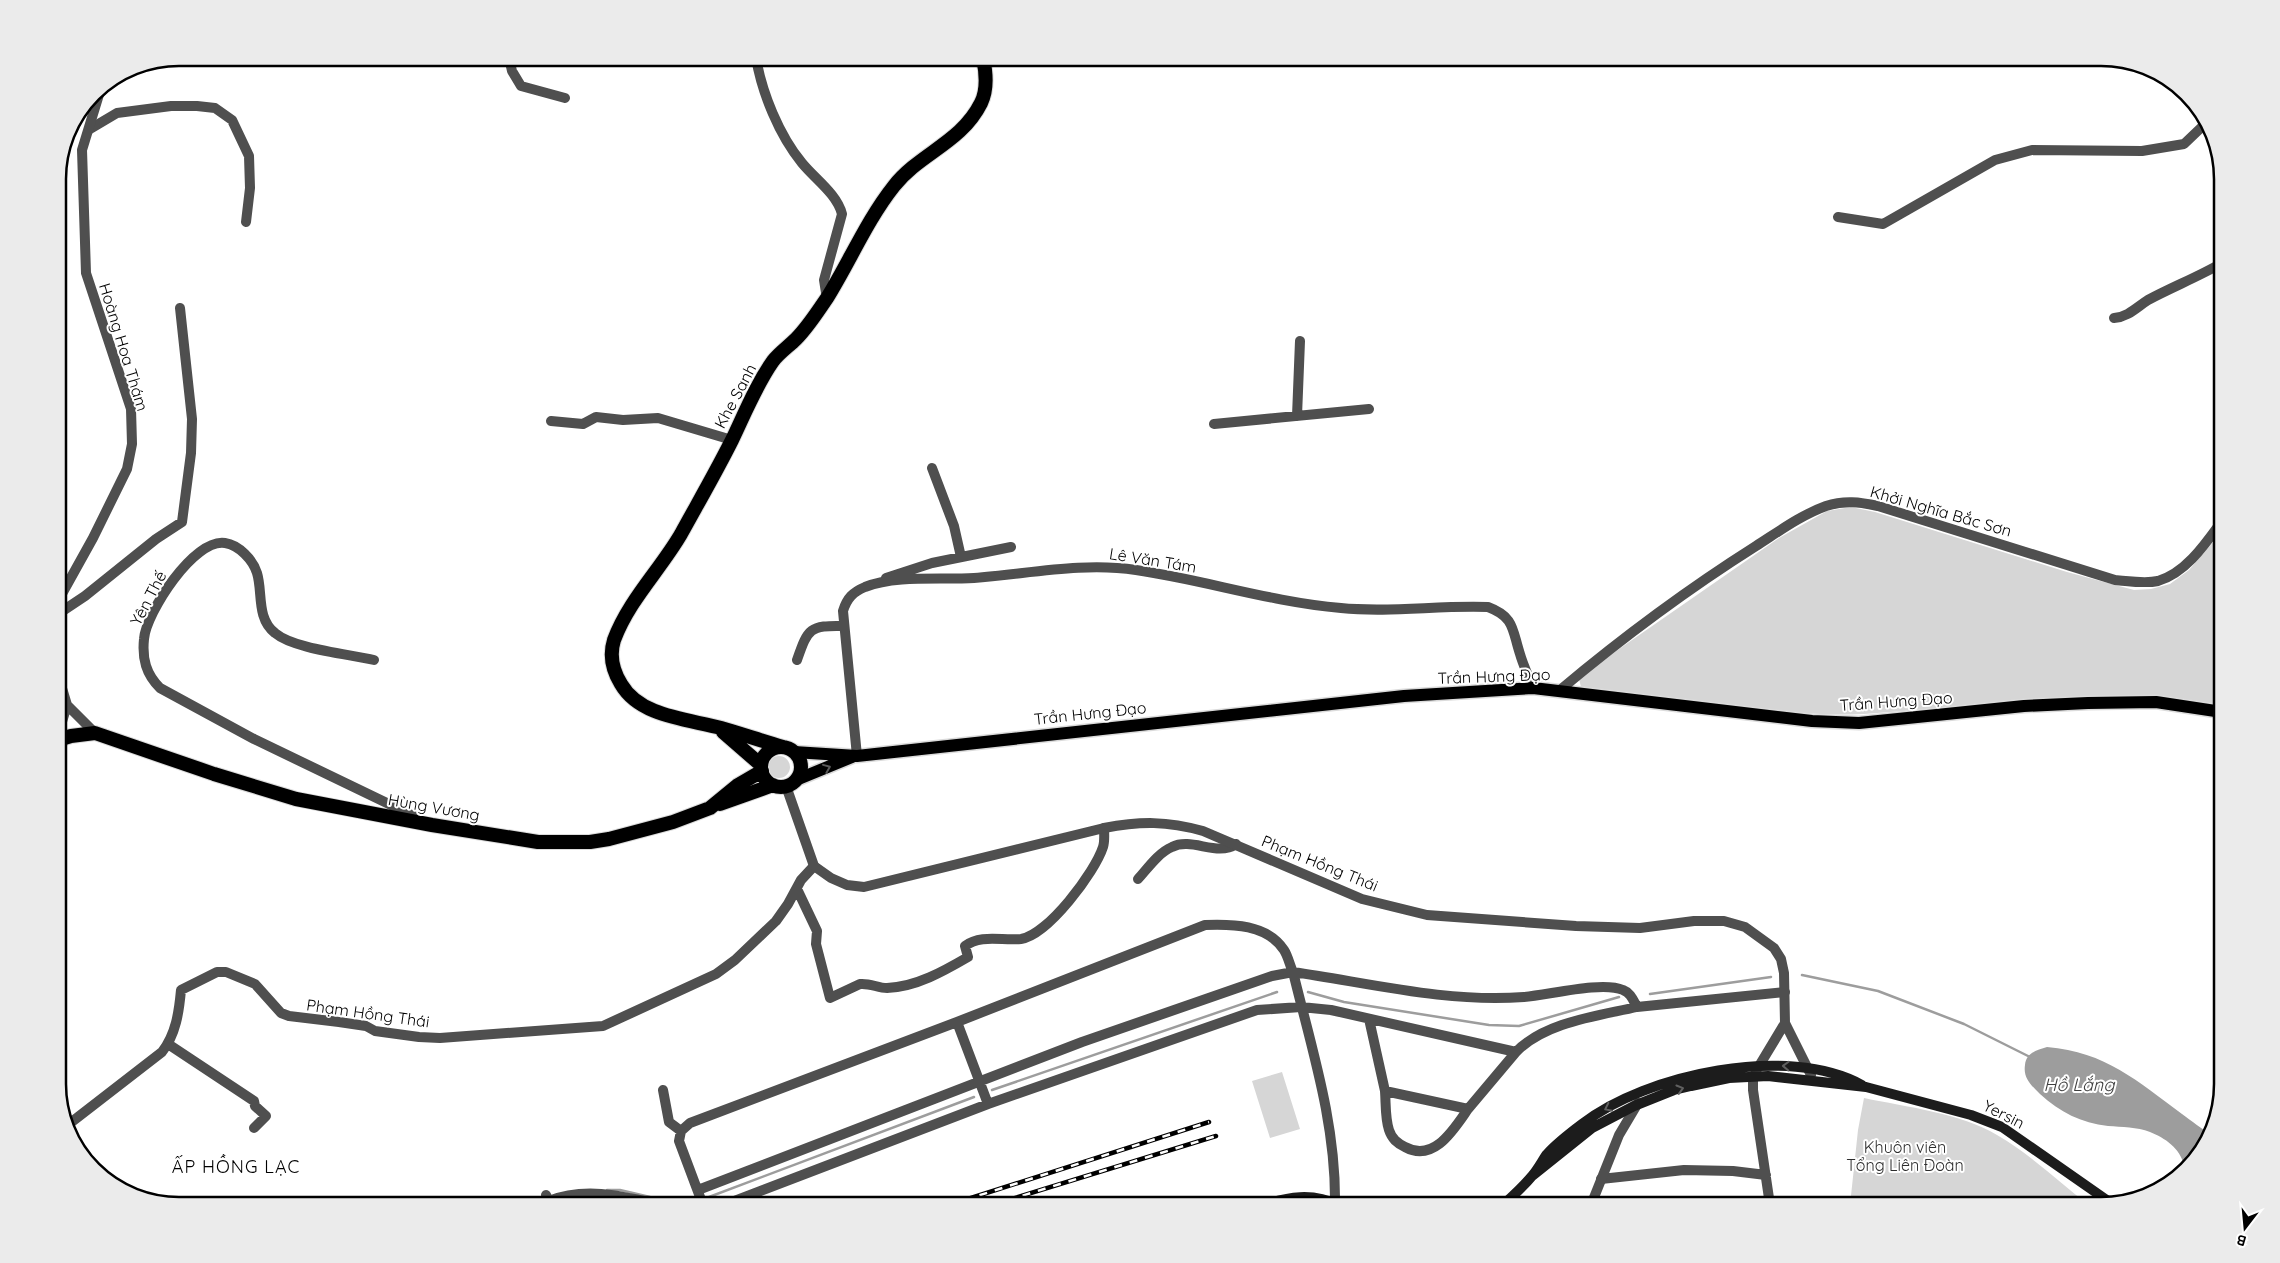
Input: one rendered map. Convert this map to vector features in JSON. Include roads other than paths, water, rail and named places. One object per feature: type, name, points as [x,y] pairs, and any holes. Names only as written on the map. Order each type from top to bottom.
[{"type":"highway","name":"Khe Sanh","points":[[789,750],[719,728],[671,717],[646,706],[626,692],[612,665],[613,642],[637,597],[678,538],[774,360],[799,336],[826,299],[850,255],[895,184],[924,158],[962,132],[981,103],[986,86],[984,66]]},
{"type":"highway","name":"Khe Sanh","points":[[719,728],[761,768]]},
{"type":"highway","name":"Hùng Vương","points":[[95,733],[214,774],[296,799],[432,825],[538,842],[590,842],[635,833],[673,822],[710,808],[761,768]]},
{"type":"highway","points":[[66,737],[95,733]]},
{"type":"highway","points":[[710,808],[785,784],[801,769],[798,757],[789,750],[771,750],[763,759],[761,768],[768,782],[785,784]]},
{"type":"main road","name":"Trần Hưng Đạo","points":[[789,750],[857,756],[1395,697],[1533,688],[1812,721],[1859,722],[2024,706],[2096,703],[2156,702],[2214,711]]},
{"type":"main road","name":"Trần Hưng Đạo","points":[[785,784],[857,756]]},
{"type":"main road","name":"Yersin","points":[[1652,1088],[1712,1071],[1760,1066],[1807,1067],[1851,1078],[1866,1087]]},
{"type":"main road","name":"Yersin","points":[[1634,1106],[1691,1086],[1753,1076],[1814,1080],[1866,1087],[1971,1115],[2002,1127],[2102,1197]]},
{"type":"main road","points":[[1532,1176],[1546,1155],[1583,1123],[1598,1113],[1652,1088]]},
{"type":"main road","points":[[1512,1197],[1532,1176],[1592,1128],[1634,1106]]},
{"type":"street","points":[[511,66],[522,86],[565,98]]},
{"type":"street","points":[[758,66],[767,98],[782,131],[800,161],[840,204],[842,214],[824,280],[826,299]]},
{"type":"street","name":"Hoàng Hoa Thám","points":[[66,587],[93,538],[127,469],[132,444],[131,409],[86,273],[86,221],[82,184],[82,150],[97,102]]},
{"type":"street","points":[[90,129],[117,113],[171,106],[216,108],[232,120],[249,156],[250,188],[246,222]]},
{"type":"street","points":[[1838,216],[1883,224],[1995,160],[2032,150],[2142,151],[2184,144],[2201,128]]},
{"type":"street","points":[[2114,318],[2125,316],[2148,300],[2214,268]]},
{"type":"street","name":"Yên Thế","points":[[66,609],[182,522],[191,453],[192,419],[180,308]]},
{"type":"street","points":[[1297,416],[1300,341]]},
{"type":"street","points":[[1214,424],[1369,410]]},
{"type":"street","points":[[551,421],[583,424],[596,417],[623,420],[658,418],[732,440]]},
{"type":"street","points":[[932,468],[954,526],[961,557]]},
{"type":"street","name":"Khởi Nghĩa Bắc Sơn","points":[[1560,690],[1690,590],[1775,534],[1826,506],[1854,501],[1878,506],[2115,580],[2139,582],[2158,581],[2177,571],[2204,546],[2214,533]]},
{"type":"street","name":"Yên Thế","points":[[374,660],[307,646],[286,640],[275,633],[266,623],[258,589],[257,573],[252,563],[241,550],[224,543],[206,547],[181,569],[168,587],[148,625],[144,640],[144,663],[150,678],[160,688],[254,739],[354,789],[432,825]]},
{"type":"street","points":[[867,587],[916,567],[1011,547]]},
{"type":"street","name":"Lê Văn Tám","points":[[857,756],[843,610],[846,600],[853,593],[887,581],[974,578],[1064,568],[1108,567],[1136,570],[1291,601],[1342,608],[1488,608],[1502,612],[1512,625],[1520,654],[1533,688]]},
{"type":"street","points":[[797,660],[805,637],[812,630],[821,627],[844,626]]},
{"type":"street","points":[[66,705],[95,733]]},
{"type":"street","points":[[785,784],[814,866]]},
{"type":"street","name":"Phạm Hồng Thái","points":[[72,1121],[105,1094],[145,1067],[168,1044],[178,1016],[181,990],[217,972],[226,972],[255,984],[281,1013],[289,1016],[339,1022],[391,1033],[440,1038],[603,1026],[716,974],[776,921],[801,880],[814,866],[831,878],[847,884],[864,887],[1104,828],[1134,823],[1158,822],[1180,824],[1203,831],[1362,899],[1426,915],[1622,928],[1724,921],[1746,927],[1774,948],[1780,959],[1785,992],[1785,1023]]},
{"type":"street","points":[[797,889],[817,931],[816,944],[830,998],[860,984],[866,983],[885,988],[902,986],[942,972],[968,957],[965,946],[972,941],[1022,939],[1034,934],[1074,896],[1088,876],[1104,846],[1104,828]]},
{"type":"street","points":[[1138,879],[1161,854],[1173,846],[1183,844],[1229,849],[1236,844]]},
{"type":"street","points":[[699,1197],[679,1141],[681,1131],[690,1123],[957,1022],[1205,925],[1231,924],[1250,927],[1268,936],[1284,950],[1293,972],[1329,1122],[1335,1167],[1336,1197]]},
{"type":"street","points":[[698,1190],[787,1154],[981,1083],[1121,1028],[1272,976],[1293,972],[1436,994],[1491,1000],[1549,995],[1607,986],[1630,994],[1637,1007]]},
{"type":"street","points":[[1370,1019],[1385,1092],[1389,1131],[1396,1142],[1408,1149],[1423,1150],[1436,1147],[1449,1137],[1468,1110],[1516,1052],[1540,1035],[1557,1028],[1637,1007],[1785,992]]},
{"type":"street","points":[[747,1197],[988,1104],[1256,1010],[1301,1007],[1331,1010],[1516,1052]]},
{"type":"street","points":[[957,1022],[988,1104]]},
{"type":"street","points":[[1769,1197],[1753,1090],[1753,1076],[1785,1023]]},
{"type":"street","points":[[1785,1023],[1814,1080]]},
{"type":"street","points":[[168,1044],[254,1101],[255,1106],[266,1116],[254,1128]]},
{"type":"street","name":"Yersin","points":[[1594,1197],[1619,1135],[1634,1106],[1652,1088]]},
{"type":"street","points":[[663,1090],[669,1122],[681,1131]]},
{"type":"street","points":[[1385,1092],[1468,1110]]},
{"type":"street","points":[[1601,1179],[1684,1170],[1732,1171],[1766,1175]]},
{"type":"street","points":[[547,1197],[566,1194],[621,1195],[629,1197]]},
{"type":"water","name":"Hồ Lắng","points":[[2047,1047],[2068,1050],[2087,1055],[2120,1070],[2204,1130],[2195,1147],[2183,1162],[2175,1149],[2156,1134],[2140,1129],[2098,1125],[2071,1116],[2040,1094],[2026,1078],[2025,1065],[2027,1058],[2036,1051]]},
{"type":"waterway","points":[[1802,975],[1878,991],[1964,1024],[2030,1057]]},
{"type":"waterway","points":[[1650,994],[1771,977]]},
{"type":"waterway","points":[[992,1090],[1277,992]]},
{"type":"waterway","points":[[1308,992],[1344,1002],[1489,1025],[1519,1026],[1619,997]]},
{"type":"waterway","points":[[709,1197],[974,1097]]},
{"type":"waterway","points":[[607,1190],[620,1190],[650,1197]]},
{"type":"railway","points":[[974,1197],[1209,1122]]},
{"type":"railway","points":[[1018,1197],[1216,1136]]},
{"type":"district","name":"ẤP HỒNG LẠC","points":[[236,1167]]},
{"type":"park label","name":"Khuôn viên Tổng Liên Đoàn","points":[[1905,1156]]}]
